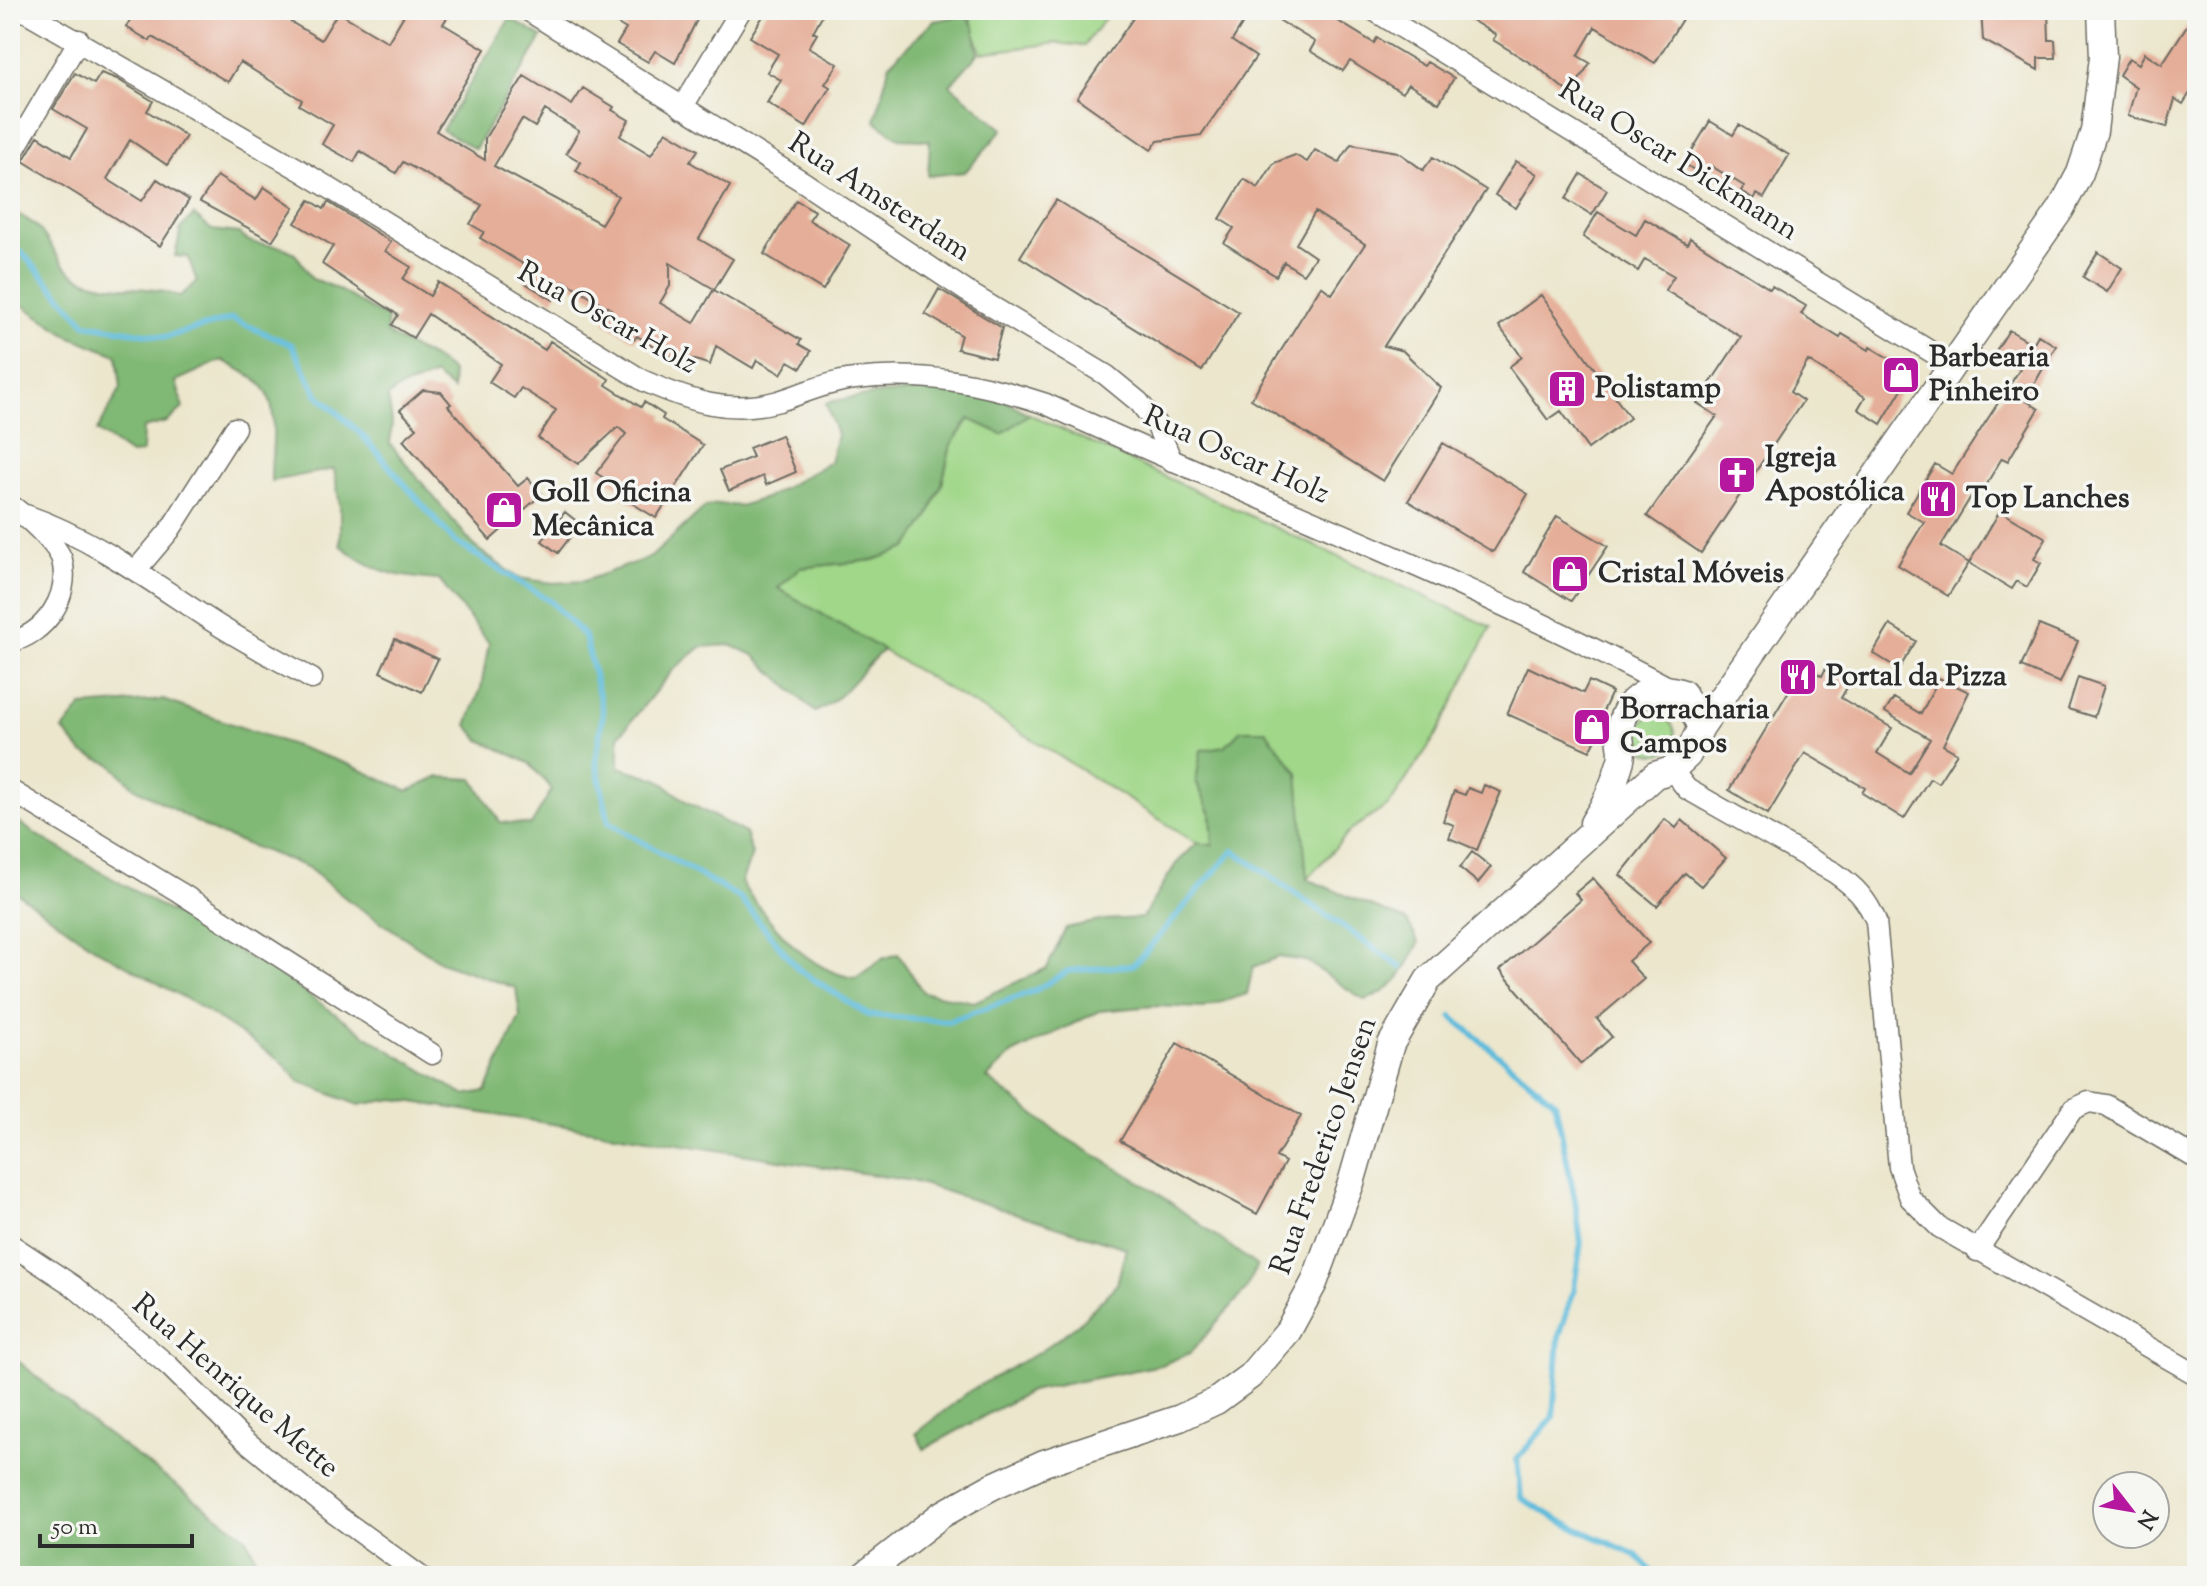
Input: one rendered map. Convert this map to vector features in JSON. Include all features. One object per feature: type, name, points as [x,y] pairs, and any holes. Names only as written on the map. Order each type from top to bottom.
[{"type":"main road","name":"Rua Frederico Jensen","points":[[863,1576],[941,1515],[991,1487],[1044,1463],[1180,1418],[1216,1401],[1260,1365],[1288,1331],[1314,1283],[1351,1183],[1391,1044],[1404,1015],[1428,980],[1580,842],[1663,772],[1688,755],[1701,727],[1951,364],[2046,234],[2080,173],[2094,131],[2100,98],[2101,10]]},
{"type":"main road","name":"Rua Frederico Jensen","points":[[1580,842],[1606,801],[1623,756],[1620,729],[1627,705],[1639,695],[1676,691],[1729,674],[1757,648]]},
{"type":"main road","points":[[1676,691],[1701,727]]},
{"type":"main road","points":[[1623,756],[1663,772]]},
{"type":"street","name":"Rua Oscar Holz","points":[[23,10],[300,170],[644,381],[688,401],[734,409],[755,406],[828,384],[884,376],[978,383],[1046,404],[1608,655],[1676,691]]},
{"type":"street","name":"Rua Amsterdam","points":[[527,10],[805,183],[966,291],[1106,375],[1139,402],[1156,424],[1172,461]]},
{"type":"street","points":[[682,108],[741,10]]},
{"type":"street","name":"Rua Oscar Dickmann","points":[[1373,10],[1951,364]]},
{"type":"street","points":[[10,157],[79,40]]},
{"type":"street","points":[[137,569],[170,530],[235,428]]},
{"type":"street","points":[[18,510],[58,526],[137,569],[205,618],[312,679]]},
{"type":"street","points":[[10,642],[25,638],[53,614],[62,593],[62,558],[18,510]]},
{"type":"street","points":[[1608,655],[1629,683],[1627,705]]},
{"type":"street","points":[[1663,772],[1687,789],[1835,873],[1857,889],[1869,904],[1876,921],[1899,1167],[1910,1198],[1939,1227],[1977,1251],[2197,1375]]},
{"type":"street","points":[[10,790],[179,892],[432,1054]]},
{"type":"street","points":[[1977,1251],[2073,1109],[2089,1102],[2106,1105],[2197,1159]]},
{"type":"street","name":"Rua Henrique Mette","points":[[10,1244],[72,1285],[169,1366],[241,1437],[335,1514],[420,1576]]},
{"type":"green space","points":[[968,10],[1111,10],[1084,46],[1056,43],[981,53]]},
{"type":"green space","points":[[965,15],[974,27],[978,54],[950,85],[1003,129],[965,172],[928,176],[930,141],[899,138],[875,121],[890,63],[934,21]]},
{"type":"green space","points":[[510,18],[542,37],[475,149],[442,130]]},
{"type":"green space","points":[[10,209],[42,232],[73,274],[93,282],[155,290],[179,297],[197,282],[188,257],[175,256],[181,228],[194,215],[212,230],[239,233],[250,241],[291,251],[312,279],[341,291],[387,318],[387,333],[452,372],[453,390],[434,375],[393,392],[388,397],[392,422],[390,444],[475,547],[518,578],[553,583],[584,581],[651,557],[705,507],[718,504],[740,506],[768,497],[830,462],[837,435],[826,403],[934,390],[976,391],[1005,400],[1029,414],[1002,434],[969,419],[951,445],[942,484],[927,519],[907,548],[874,560],[800,568],[778,588],[883,650],[834,700],[815,712],[754,655],[730,645],[701,647],[672,671],[619,736],[619,767],[658,779],[687,802],[745,833],[752,854],[741,883],[790,942],[821,966],[856,978],[882,959],[898,954],[923,992],[974,1002],[1047,968],[1066,928],[1104,920],[1142,918],[1176,864],[1197,843],[1213,845],[1211,814],[1196,781],[1201,750],[1225,746],[1241,730],[1265,730],[1298,773],[1307,879],[1407,921],[1419,943],[1398,979],[1384,992],[1364,1000],[1306,961],[1278,957],[1253,967],[1247,994],[1203,1008],[1155,1006],[1099,1011],[1012,1054],[987,1078],[1061,1135],[1152,1189],[1257,1266],[1245,1291],[1190,1353],[1161,1365],[1030,1391],[924,1449],[916,1433],[971,1390],[1041,1351],[1078,1324],[1117,1284],[1126,1248],[912,1181],[394,1099],[358,1105],[300,1082],[281,1061],[197,1005],[98,950],[10,888],[10,816],[37,835],[278,974],[379,1044],[464,1095],[486,1091],[520,1016],[516,988],[443,963],[348,900],[307,867],[214,832],[134,787],[111,764],[82,753],[63,730],[82,706],[163,700],[350,765],[408,791],[439,777],[473,779],[500,822],[531,825],[552,789],[529,763],[480,740],[467,725],[481,688],[489,643],[439,580],[386,572],[364,562],[340,545],[340,506],[334,469],[271,481],[273,412],[264,388],[255,379],[222,360],[176,381],[183,408],[167,422],[143,428],[142,453],[130,454],[97,431],[121,388],[117,355],[71,337],[10,297]]},
{"type":"green space","points":[[1029,414],[1491,627],[1437,734],[1389,805],[1352,829],[1307,879],[1303,845],[1196,781],[1211,814],[1213,845],[1197,843],[1029,737],[778,588],[799,568],[874,560],[907,548],[927,519],[942,484],[951,445],[970,419],[1002,434]]},
{"type":"green space","points":[[1656,716],[1669,722],[1675,735],[1669,748],[1656,754],[1643,748],[1637,735],[1643,722]]},
{"type":"green space","points":[[10,1354],[89,1421],[246,1537],[265,1576],[10,1576]]},
{"type":"building","points":[[136,10],[271,10],[321,40],[338,12],[388,42],[407,10],[452,10],[443,24],[485,49],[436,131],[485,160],[485,138],[524,76],[572,105],[583,88],[614,107],[612,110],[629,120],[620,136],[651,155],[666,131],[698,150],[690,162],[730,186],[699,239],[733,259],[714,290],[801,340],[799,344],[811,351],[801,368],[789,361],[781,374],[757,360],[753,368],[716,346],[710,365],[678,354],[675,359],[637,336],[634,340],[604,322],[611,309],[565,281],[553,300],[525,283],[533,270],[480,238],[484,232],[470,224],[482,205],[403,162],[396,173],[360,151],[354,162],[322,144],[333,125],[299,105],[302,100],[240,62],[228,82],[152,37],[150,41],[126,27]],"holes":[[[545,110],[579,131],[566,153],[581,162],[576,171],[618,196],[601,224],[494,166],[522,119],[535,127]],[[670,263],[714,289],[694,323],[660,303],[670,286]]]},
{"type":"building","points":[[623,10],[702,10],[675,63],[655,51],[648,62],[617,44],[626,29],[616,23]]},
{"type":"building","points":[[767,10],[825,10],[809,47],[838,64],[825,84],[830,87],[806,127],[767,103],[781,80],[767,72],[778,54],[750,37]]},
{"type":"building","points":[[1139,10],[1251,10],[1232,41],[1256,57],[1201,135],[1158,141],[1151,150],[1077,98]]},
{"type":"building","points":[[1262,10],[1320,10],[1374,43],[1377,38],[1424,66],[1427,62],[1454,78],[1439,103],[1408,84],[1402,93],[1350,61],[1343,71],[1310,51],[1315,42]]},
{"type":"building","points":[[1455,10],[1666,10],[1682,19],[1655,63],[1595,27],[1578,56],[1590,63],[1570,94],[1540,69],[1493,40],[1496,35]]},
{"type":"building","points":[[1981,10],[2048,10],[2049,40],[2055,40],[2056,58],[2038,58],[2038,70],[1983,40]]},
{"type":"building","points":[[2197,10],[2197,82],[2183,104],[2175,99],[2167,127],[2128,116],[2136,87],[2119,75],[2129,58],[2139,64],[2145,53],[2162,64]]},
{"type":"building","points":[[75,73],[94,84],[101,73],[117,79],[153,101],[147,111],[186,136],[167,165],[130,140],[107,179],[142,201],[157,179],[189,200],[160,246],[23,161],[38,136],[71,157],[87,129],[53,109]]},
{"type":"building","points":[[1710,121],[1733,135],[1739,125],[1789,155],[1764,198],[1757,194],[1754,199],[1741,191],[1744,186],[1711,166],[1705,176],[1684,164]]},
{"type":"building","points":[[1351,144],[1398,152],[1423,170],[1433,157],[1486,190],[1384,346],[1403,351],[1441,388],[1383,481],[1251,399],[1321,286],[1332,294],[1365,244],[1315,212],[1296,244],[1315,257],[1303,274],[1284,262],[1276,276],[1224,243],[1234,228],[1220,219],[1244,179],[1258,188],[1274,163],[1295,155],[1307,162],[1315,150],[1339,163]]},
{"type":"building","points":[[1516,161],[1537,174],[1516,208],[1495,195]]},
{"type":"building","points":[[1581,174],[1607,190],[1592,215],[1566,199]]},
{"type":"building","points":[[217,176],[256,200],[264,187],[294,207],[272,241],[200,202]]},
{"type":"building","points":[[310,200],[324,209],[328,202],[391,242],[385,251],[411,267],[403,279],[430,296],[438,282],[545,350],[550,341],[609,379],[606,385],[641,407],[644,402],[664,415],[662,419],[703,445],[656,518],[617,494],[620,488],[596,473],[626,434],[618,427],[578,464],[538,438],[556,410],[521,388],[514,398],[489,382],[501,364],[428,314],[413,338],[392,325],[398,315],[322,264],[333,246],[295,223]]},
{"type":"building","points":[[796,200],[815,211],[809,220],[850,245],[823,290],[764,254]]},
{"type":"building","points":[[1056,200],[1239,312],[1202,371],[1020,257]]},
{"type":"building","points":[[1598,212],[1636,235],[1645,219],[1687,244],[1690,238],[1770,289],[1772,286],[1806,306],[1801,314],[1840,338],[1842,334],[1869,350],[1870,347],[1912,372],[1881,424],[1858,409],[1865,397],[1808,361],[1790,392],[1803,401],[1701,553],[1647,516],[1717,416],[1697,403],[1741,337],[1665,290],[1674,276],[1645,259],[1638,271],[1583,237]]},
{"type":"building","points":[[2098,252],[2122,268],[2107,292],[2083,277]]},
{"type":"building","points":[[939,289],[1002,328],[994,358],[957,349],[961,335],[925,314]]},
{"type":"building","name":"Polistamp","points":[[1541,295],[1630,418],[1588,449],[1561,411],[1548,420],[1509,367],[1522,357],[1499,326]]},
{"type":"building","points":[[2009,330],[2033,344],[2038,335],[2056,346],[2025,400],[2039,409],[2008,461],[2002,458],[1984,488],[1978,485],[1941,546],[1969,563],[1948,596],[1898,565],[1924,522],[1906,512],[1935,464],[1952,474],[2020,369],[1994,354]]},
{"type":"building","points":[[423,390],[441,392],[451,404],[448,406],[518,486],[528,478],[542,494],[490,540],[403,440],[417,428],[400,410]]},
{"type":"building","points":[[781,435],[796,472],[766,485],[763,476],[729,491],[720,470],[753,457],[749,448]]},
{"type":"building","points":[[1443,443],[1528,494],[1493,552],[1408,501]]},
{"type":"building","points":[[2000,511],[2046,538],[2034,559],[2041,563],[2027,587],[2017,581],[2012,589],[1969,563]]},
{"type":"building","points":[[565,512],[580,524],[558,553],[542,541]]},
{"type":"building","points":[[1557,516],[1608,546],[1571,601],[1524,572]]},
{"type":"building","points":[[1890,625],[1916,641],[1899,669],[1873,653]]},
{"type":"building","points":[[2039,625],[2078,641],[2060,683],[2021,667]]},
{"type":"building","points":[[395,639],[438,659],[422,692],[380,672]]},
{"type":"building","points":[[1798,662],[1822,676],[1825,670],[1849,684],[1841,698],[1892,728],[1877,753],[1909,773],[1930,739],[1885,712],[1894,698],[1921,714],[1939,678],[1969,692],[1943,745],[1957,753],[1938,783],[1930,778],[1904,819],[1862,793],[1865,788],[1805,753],[1768,814],[1729,790],[1790,689],[1784,685]]},
{"type":"building","points":[[1528,667],[1583,693],[1589,681],[1612,692],[1592,735],[1597,737],[1590,751],[1507,714]]},
{"type":"building","points":[[2078,677],[2104,686],[2094,717],[2068,709]]},
{"type":"building","points":[[1484,785],[1501,792],[1477,850],[1449,838],[1454,825],[1443,821],[1454,791],[1465,795],[1468,788],[1481,793]]},
{"type":"building","points":[[1665,819],[1676,828],[1682,820],[1726,858],[1701,886],[1685,873],[1657,906],[1620,875]]},
{"type":"building","points":[[1472,852],[1491,867],[1478,883],[1460,868]]},
{"type":"building","points":[[1593,878],[1649,943],[1628,961],[1644,979],[1597,1019],[1612,1037],[1581,1064],[1500,970],[1581,900],[1575,893]]},
{"type":"building","points":[[1177,1043],[1301,1116],[1276,1157],[1285,1162],[1257,1214],[1120,1141]]},
{"type":"waterway","points":[[10,247],[22,253],[86,324],[165,337],[232,319],[292,345],[317,394],[361,434],[454,541],[550,601],[585,637],[603,712],[596,762],[609,823],[740,898],[798,969],[868,1015],[949,1021],[1034,991],[1068,971],[1133,965],[1234,851],[1401,967]]},
{"type":"waterway","points":[[1452,1017],[1555,1102],[1575,1200],[1581,1243],[1573,1293],[1559,1336],[1553,1417],[1517,1459],[1521,1498],[1564,1523],[1636,1555],[1656,1576]]},
{"type":"place","name":"Barbearia Pinheiro","points":[[1901,375]]},
{"type":"place","name":"Polistamp","points":[[1567,389]]},
{"type":"place","name":"Igreja Apostólica","points":[[1737,475]]},
{"type":"place","name":"Top Lanches","points":[[1938,499]]},
{"type":"place","name":"Goll Oficina Mecânica","points":[[504,510]]},
{"type":"place","name":"Cristal Móveis","points":[[1570,574]]},
{"type":"place","name":"Portal da Pizza","points":[[1798,677]]},
{"type":"place","name":"Borracharia Campos","points":[[1592,727]]}]
